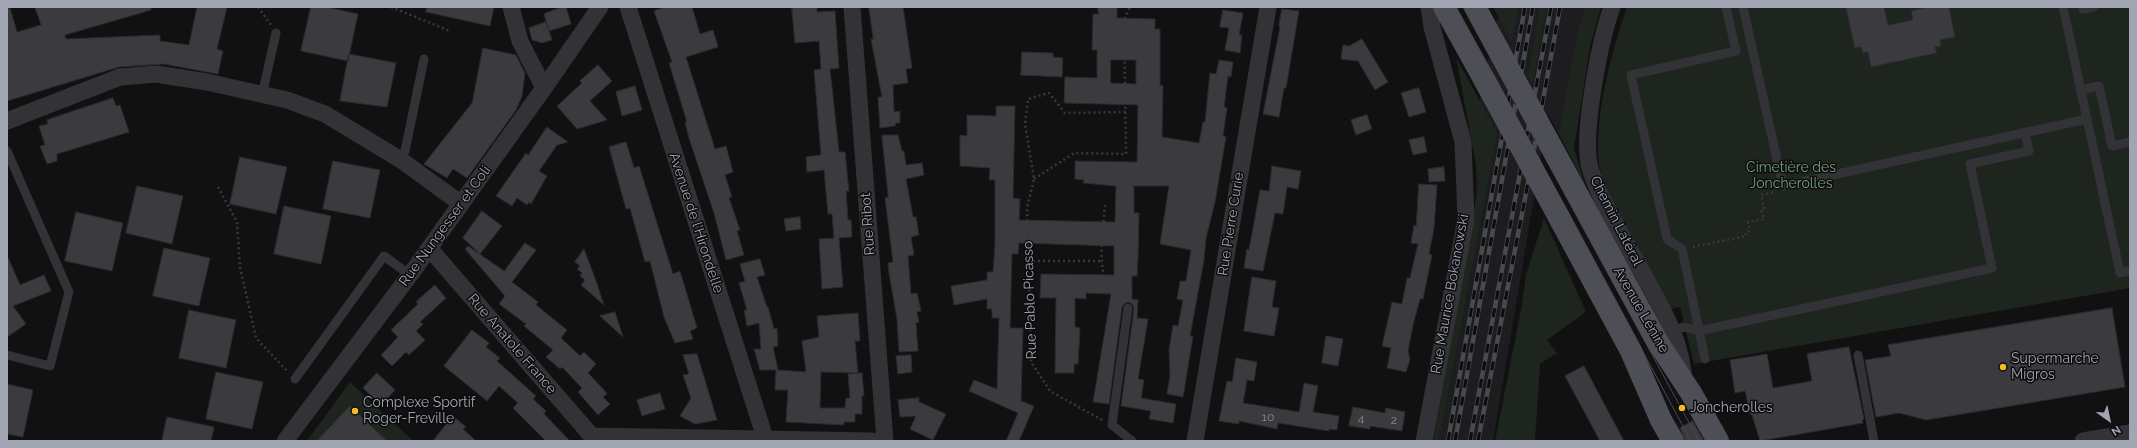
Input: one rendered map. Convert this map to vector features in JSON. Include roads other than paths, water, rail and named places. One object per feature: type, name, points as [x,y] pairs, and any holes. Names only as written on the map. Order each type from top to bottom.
[{"type":"main road","name":"Avenue Lénine","points":[[1444,7],[1631,351],[1661,420],[1673,441]]},
{"type":"main road","name":"Avenue Lénine","points":[[1475,7],[1657,341],[1684,381],[1718,441]]},
{"type":"street","points":[[511,7],[520,41],[544,88]]},
{"type":"street","name":"Rue Nungesser et Coli","points":[[284,441],[410,275],[600,7]]},
{"type":"street","name":"Avenue de l'Hirondelle","points":[[628,7],[765,438]]},
{"type":"street","name":"Rue Ribot","points":[[852,7],[885,441]]},
{"type":"street","name":"Rue Pierre Curie","points":[[1195,441],[1268,7]]},
{"type":"street","name":"Rue Maurice Bokanowski","points":[[1424,441],[1466,219],[1463,142],[1432,27],[1429,7]]},
{"type":"street","name":"Chemin Latéral","points":[[1612,7],[1602,42],[1594,91],[1587,144],[1588,160],[1598,190],[1674,330],[1682,361],[1684,381]]},
{"type":"street","points":[[7,121],[120,77],[156,74],[207,82],[287,100],[325,114],[401,160],[460,203]]},
{"type":"street","name":"Rue Anatole France","points":[[429,248],[594,439]]},
{"type":"street","points":[[2083,441],[2100,435],[2130,433]]},
{"type":"street","points":[[594,439],[765,438],[872,441]]},
{"type":"lane","points":[[1705,359],[1682,250],[1667,239],[1631,75],[1736,52],[1726,7]]},
{"type":"lane","points":[[1743,7],[1783,186],[2087,119]]},
{"type":"lane","points":[[2063,7],[2120,273],[2130,271]]},
{"type":"lane","points":[[2082,7],[2083,9],[2094,7]]},
{"type":"lane","points":[[262,95],[276,33]]},
{"type":"lane","points":[[401,160],[405,151],[424,59]]},
{"type":"lane","points":[[2080,90],[2099,86],[2112,146],[2130,142]]},
{"type":"lane","points":[[1674,330],[1684,327],[1699,331],[1992,268],[1970,164],[2029,152],[2025,132]]},
{"type":"lane","points":[[7,151],[69,292],[50,366],[7,355]]},
{"type":"lane","points":[[295,379],[384,256],[410,275]]},
{"type":"lane","points":[[1128,308],[1112,425],[1132,441]]},
{"type":"lane","points":[[1858,355],[1874,441]]},
{"type":"tram line","points":[[1456,7],[1492,74]]},
{"type":"tram line","points":[[1463,7],[1699,441]]},
{"type":"tram line","points":[[1564,205],[1691,441]]},
{"type":"railway","points":[[1448,441],[1525,7]]},
{"type":"railway","points":[[1455,441],[1533,7]]},
{"type":"railway","points":[[1470,441],[1551,7]]},
{"type":"railway","points":[[1478,441],[1560,7]]},
{"type":"place","name":"Supermarche Migros","points":[[2003,367]]},
{"type":"place","name":"Joncherolles","points":[[1682,408]]},
{"type":"place","name":"Complexe Sportif Roger-Freville","points":[[355,411]]},
{"type":"park label","name":"Cimetière des Joncherolles","points":[[1791,176]]}]
